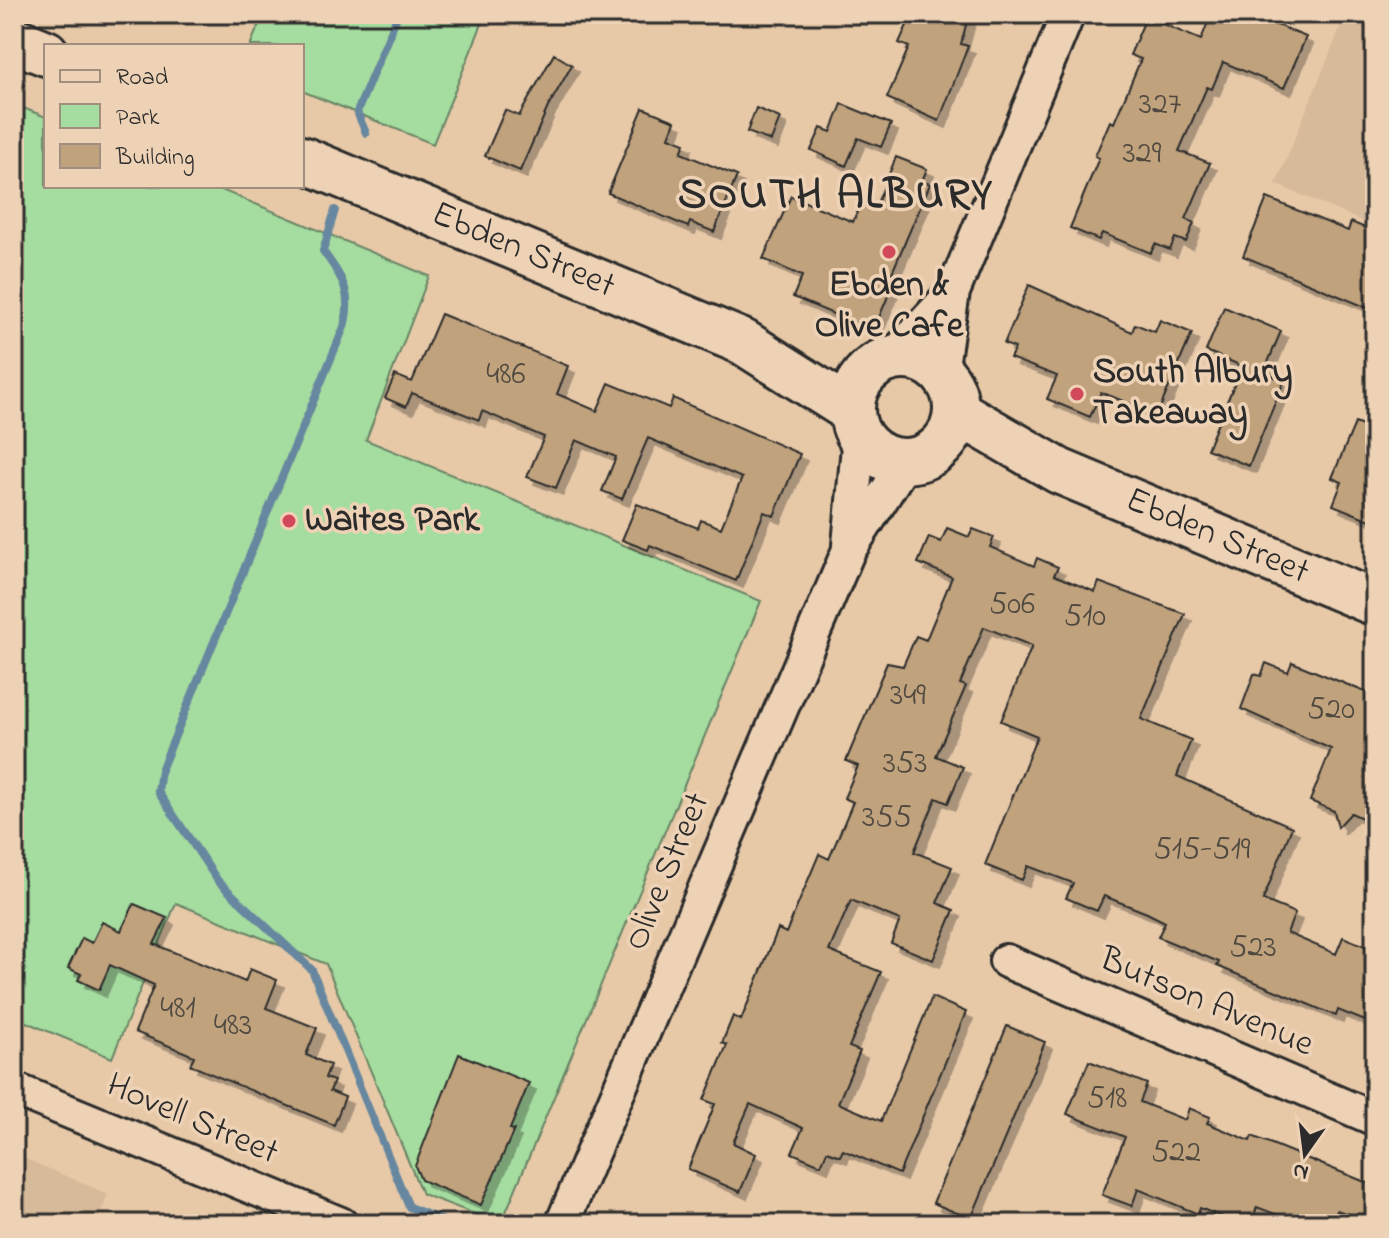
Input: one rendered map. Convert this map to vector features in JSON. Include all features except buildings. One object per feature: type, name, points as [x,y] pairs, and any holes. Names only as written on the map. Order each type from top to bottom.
[{"type":"street","name":"Olive Street","points":[[562,1224],[848,552],[935,423],[953,292],[1068,14]]},
{"type":"street","points":[[14,40],[44,52]]},
{"type":"street","name":"Ebden Street","points":[[304,160],[743,342],[855,423]]},
{"type":"street","name":"Olive Street","points":[[880,364],[953,292]]},
{"type":"street","name":"Ebden Street","points":[[743,342],[880,364]]},
{"type":"street","points":[[918,360],[935,423],[878,455],[855,423],[856,388],[880,364],[918,360]]},
{"type":"street","name":"Olive Street","points":[[848,552],[855,423]]},
{"type":"street","name":"Ebden Street","points":[[935,423],[1059,471],[1375,603]]},
{"type":"street","name":"Butson Avenue","points":[[1006,961],[1375,1119]]},
{"type":"street","name":"Hovell Street","points":[[14,1089],[341,1224]]},
{"type":"shaded area","points":[[1346,14],[1375,14],[1375,227],[1276,184]]},
{"type":"shaded area","points":[[14,1154],[108,1194],[96,1224],[14,1224]]},
{"type":"green space","points":[[263,14],[486,14],[433,144],[304,92],[304,44],[251,44]]},
{"type":"green space","name":"Waites Park","points":[[18,106],[44,116],[44,188],[217,188],[429,276],[366,440],[761,601],[501,1224],[422,1194],[326,964],[176,903],[112,1058],[14,1017],[14,116]]},
{"type":"waterway","points":[[366,133],[357,112],[398,14]]},
{"type":"waterway","points":[[335,210],[323,251],[347,295],[344,327],[161,770],[158,792],[218,881],[312,970],[409,1207],[451,1224]]},
{"type":"place","name":"Ebden & Olive Cafe","points":[[889,252]]},
{"type":"place","name":"South Albury Takeaway","points":[[1077,394]]},
{"type":"place","name":"Waites Park","points":[[289,521]]},
{"type":"district","name":"SOUTH ALBURY","points":[[836,196]]}]
